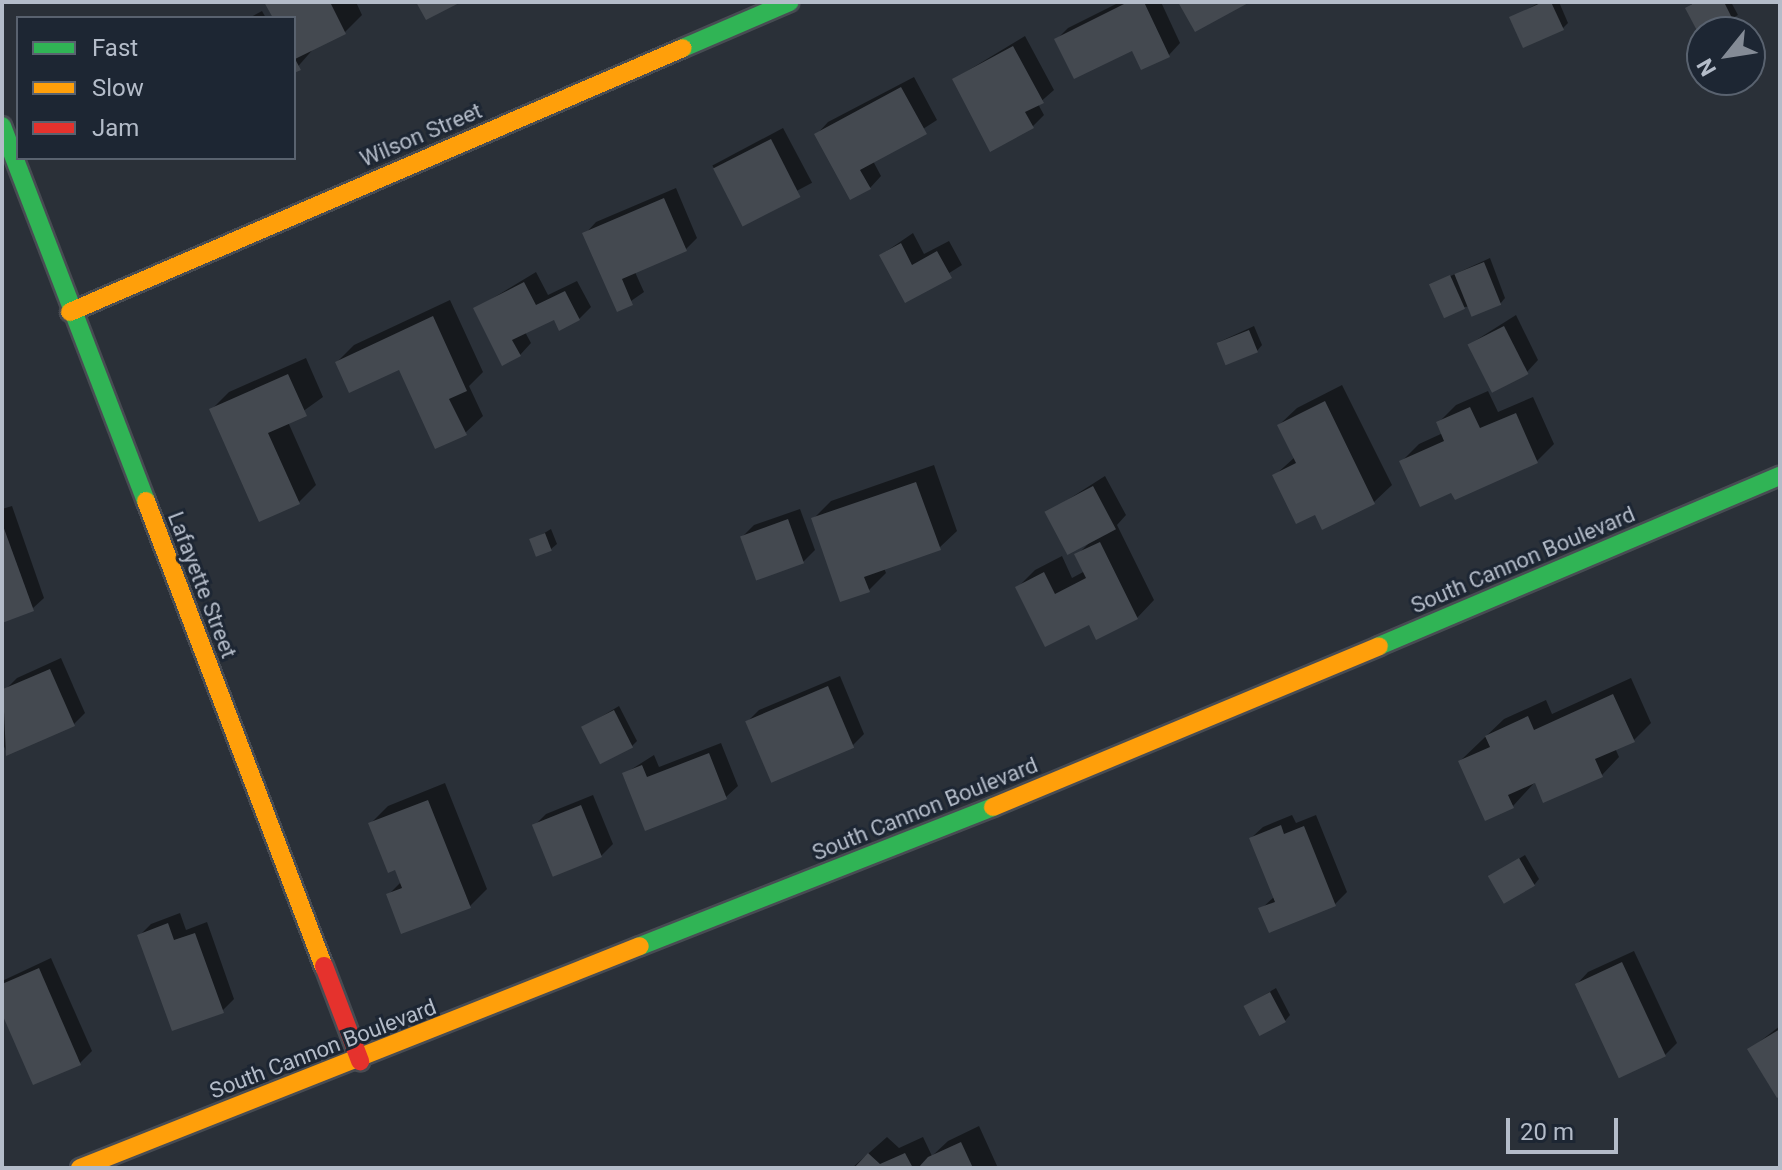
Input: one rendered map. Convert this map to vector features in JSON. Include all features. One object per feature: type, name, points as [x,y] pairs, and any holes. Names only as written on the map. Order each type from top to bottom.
[{"type":"main road","name":"Wilson Street","points":[[70,312],[790,2]]},
{"type":"main road","name":"Lafayette Street","points":[[2,126],[70,312],[360,1061]]},
{"type":"main road","name":"South Cannon Boulevard","points":[[80,1168],[360,1061],[1120,756],[1780,476]]},
{"type":"building","points":[[264,2],[330,2],[346,34],[296,59],[296,16],[272,16]]},
{"type":"building","points":[[416,2],[461,2],[426,20]]},
{"type":"building","points":[[1128,2],[1144,2],[1170,57],[1141,70],[1132,51],[1074,79],[1054,39]]},
{"type":"building","points":[[1178,2],[1250,2],[1195,32]]},
{"type":"building","points":[[1543,2],[1551,2],[1564,30],[1523,48],[1509,17]]},
{"type":"building","points":[[1696,2],[1724,2],[1731,16],[1689,16],[1685,8]]},
{"type":"building","points":[[1013,46],[1044,103],[1025,112],[1034,128],[990,152],[952,79]]},
{"type":"building","points":[[901,87],[927,134],[860,170],[871,189],[850,200],[814,134]]},
{"type":"building","points":[[771,139],[801,197],[743,226],[713,169]]},
{"type":"building","points":[[664,198],[687,251],[622,279],[633,305],[617,312],[582,233]]},
{"type":"building","points":[[901,243],[912,265],[937,251],[952,278],[905,303],[879,255]]},
{"type":"building","points":[[1484,262],[1501,305],[1472,317],[1454,274]]},
{"type":"building","points":[[1450,275],[1465,309],[1444,318],[1429,284]]},
{"type":"building","points":[[524,282],[536,305],[565,291],[580,320],[559,331],[554,320],[512,340],[521,356],[502,366],[473,308]]},
{"type":"building","points":[[433,316],[467,391],[449,399],[467,435],[435,449],[399,370],[349,393],[335,362]]},
{"type":"building","points":[[1504,326],[1529,374],[1492,393],[1467,345]]},
{"type":"building","points":[[1249,330],[1258,352],[1226,365],[1217,343]]},
{"type":"building","points":[[288,374],[307,416],[268,433],[300,504],[259,522],[209,409]]},
{"type":"building","points":[[1325,401],[1375,504],[1322,530],[1315,515],[1296,524],[1272,475],[1296,463],[1277,425]]},
{"type":"building","points":[[1470,407],[1480,428],[1516,413],[1538,463],[1455,500],[1451,493],[1420,507],[1399,461],[1444,441],[1436,422]]},
{"type":"building","points":[[916,482],[941,550],[864,577],[870,592],[840,602],[811,518]]},
{"type":"building","points":[[1093,486],[1116,529],[1067,555],[1044,512]]},
{"type":"building","points":[[788,519],[804,563],[756,581],[740,536]]},
{"type":"building","points":[[2,523],[34,611],[2,623]]},
{"type":"building","points":[[545,533],[552,551],[536,557],[529,539]]},
{"type":"building","points":[[1100,542],[1138,619],[1096,640],[1089,625],[1045,647],[1015,587],[1044,572],[1055,594],[1086,578],[1074,554]]},
{"type":"building","points":[[50,669],[75,726],[6,756],[3,689]]},
{"type":"building","points":[[828,686],[854,748],[771,783],[745,721]]},
{"type":"building","points":[[1613,694],[1635,742],[1595,759],[1603,777],[1543,803],[1535,783],[1508,795],[1514,808],[1485,821],[1458,761],[1490,747],[1485,736],[1528,716],[1534,730]]},
{"type":"building","points":[[614,710],[633,747],[600,764],[581,727]]},
{"type":"building","points":[[709,753],[727,799],[645,831],[622,773],[642,765],[647,777]]},
{"type":"building","points":[[428,800],[471,908],[401,934],[386,894],[402,888],[395,870],[388,873],[368,823]]},
{"type":"building","points":[[581,805],[602,857],[553,877],[532,825]]},
{"type":"building","points":[[1281,825],[1284,834],[1304,826],[1336,906],[1269,933],[1258,908],[1275,902],[1249,838]]},
{"type":"building","points":[[1519,858],[1535,886],[1504,904],[1488,876]]},
{"type":"building","points":[[168,923],[174,940],[195,933],[224,1013],[172,1031],[137,935]]},
{"type":"building","points":[[1622,962],[1666,1056],[1619,1078],[1575,984]]},
{"type":"building","points":[[39,968],[81,1065],[33,1085],[2,1014],[2,984]]},
{"type":"building","points":[[1270,992],[1286,1022],[1259,1036],[1244,1006]]},
{"type":"building","points":[[1780,1029],[1780,1096],[1777,1098],[1747,1049]]},
{"type":"building","points":[[961,1142],[973,1168],[918,1168],[928,1157]]},
{"type":"building","points":[[868,1153],[880,1164],[905,1153],[913,1168],[854,1168]]},
{"type":"traffic: fast","points":[[683,48],[790,2]]},
{"type":"traffic: fast","points":[[2,126],[146,501]]},
{"type":"traffic: fast","points":[[1379,646],[1780,476]]},
{"type":"traffic: fast","points":[[640,946],[993,807]]},
{"type":"traffic: slow","points":[[70,312],[683,48]]},
{"type":"traffic: slow","points":[[146,501],[324,966]]},
{"type":"traffic: slow","points":[[993,807],[1379,646]]},
{"type":"traffic: slow","points":[[80,1168],[640,946]]},
{"type":"traffic: jam","points":[[324,966],[360,1061]]}]
